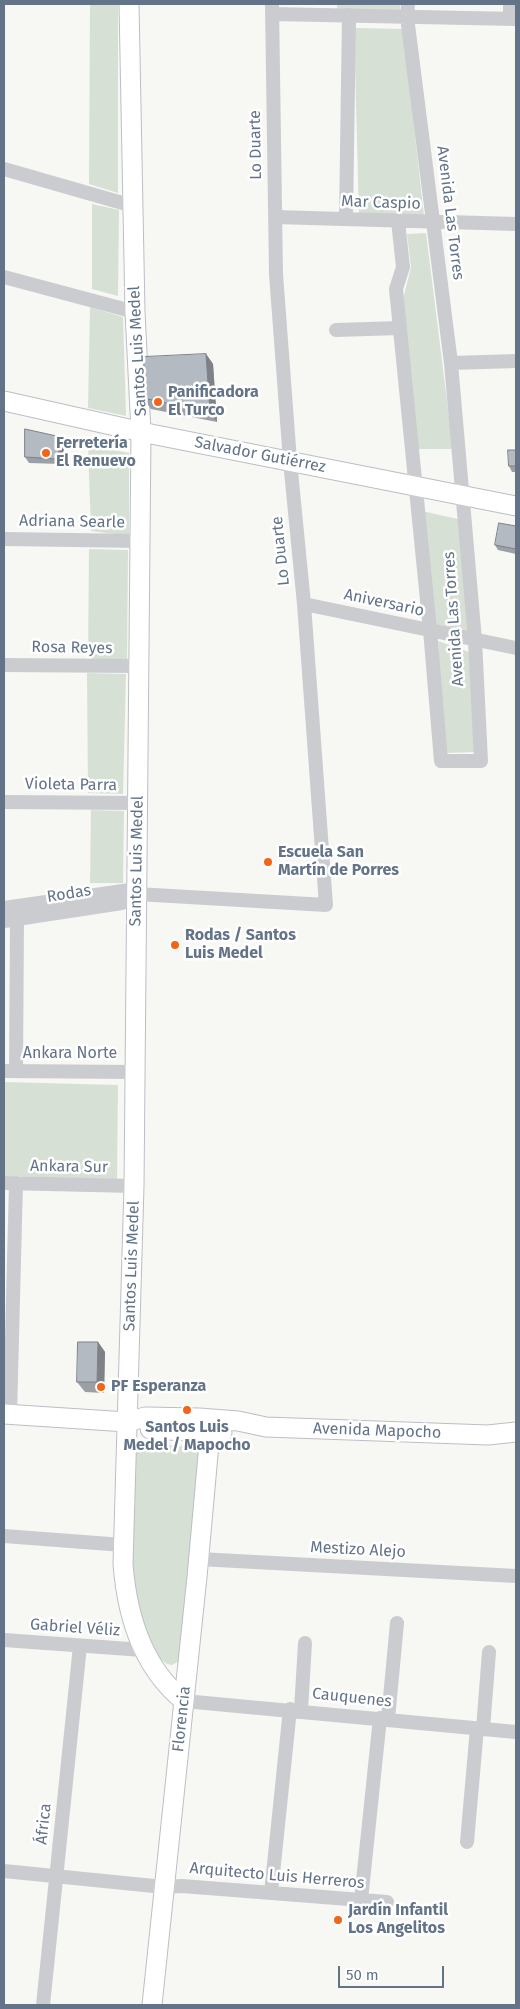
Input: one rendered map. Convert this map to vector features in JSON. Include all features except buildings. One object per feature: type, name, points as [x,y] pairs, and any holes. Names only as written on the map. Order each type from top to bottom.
[{"type":"street","name":"Santos Luis Medel","points":[[129,4],[135,312],[141,432],[134,1186],[123,1564],[128,1602],[143,1650],[163,1682],[184,1701]]},
{"type":"street","points":[[272,9],[330,9],[349,15],[407,10],[513,19],[510,4]]},
{"type":"street","name":"Lo Duarte","points":[[137,891],[326,905],[304,604],[279,324],[275,217],[272,9]]},
{"type":"street","name":"Avenida Las Torres","points":[[398,221],[404,268],[396,289],[441,761],[481,761],[474,640],[451,362],[407,10]]},
{"type":"street","points":[[346,219],[349,15]]},
{"type":"street","points":[[4,169],[133,206]]},
{"type":"street","name":"Mar Caspio","points":[[275,217],[516,224]]},
{"type":"street","points":[[4,277],[135,312]]},
{"type":"street","points":[[336,330],[400,328]]},
{"type":"street","points":[[451,362],[516,361]]},
{"type":"street","name":"Salvador Gutiérrez","points":[[4,401],[141,432],[516,506]]},
{"type":"street","name":"Adriana Searle","points":[[4,539],[140,541]]},
{"type":"street","name":"Aniversario","points":[[304,604],[516,648]]},
{"type":"street","name":"Rosa Reyes","points":[[4,665],[139,666]]},
{"type":"street","name":"Violeta Parra","points":[[4,802],[138,803]]},
{"type":"street","name":"Rodas","points":[[4,908],[137,891]]},
{"type":"street","name":"Rodas","points":[[10,920],[122,903],[137,891]]},
{"type":"street","points":[[10,920],[10,1071]]},
{"type":"street","name":"Ankara Norte","points":[[10,1071],[135,1072]]},
{"type":"street","points":[[7,1414],[10,1183]]},
{"type":"street","name":"Ankara Sur","points":[[10,1183],[134,1186]]},
{"type":"street","name":"Avenida Mapocho","points":[[7,1414],[127,1422],[146,1417],[247,1431],[266,1427],[488,1435],[516,1432]]},
{"type":"street","name":"Florencia","points":[[152,2005],[199,1559],[205,1425]]},
{"type":"street","name":"Avenida Mapocho","points":[[488,1435],[516,1445]]},
{"type":"street","points":[[4,1536],[123,1545]]},
{"type":"street","name":"Mestizo Alejo","points":[[199,1559],[516,1576]]},
{"type":"street","points":[[361,1900],[397,1623]]},
{"type":"street","name":"Gabriel Véliz","points":[[4,1640],[143,1650]]},
{"type":"street","points":[[271,1893],[305,1643]]},
{"type":"street","name":"África","points":[[43,2005],[80,1646]]},
{"type":"street","points":[[467,1842],[489,1652]]},
{"type":"street","name":"Cauquenes","points":[[184,1701],[516,1732]]},
{"type":"street","name":"Arquitecto Luis Herreros","points":[[4,1871],[164,1887],[182,1886],[387,1902]]},
{"type":"shaded area","points":[[90,4],[118,4],[118,193],[89,184]]},
{"type":"shaded area","points":[[337,4],[400,4],[400,10],[337,9]]},
{"type":"shaded area","points":[[354,28],[403,29],[424,216],[359,215]]},
{"type":"shaded area","points":[[92,204],[119,210],[118,296],[92,289]]},
{"type":"shaded area","points":[[426,233],[453,449],[418,449],[401,308],[411,267],[407,234]]},
{"type":"shaded area","points":[[90,307],[123,317],[126,416],[88,408]]},
{"type":"shaded area","points":[[88,445],[129,453],[129,536],[91,531]]},
{"type":"shaded area","points":[[422,511],[462,520],[472,633],[433,627]]},
{"type":"shaded area","points":[[89,549],[128,550],[127,661],[88,661]]},
{"type":"shaded area","points":[[438,641],[469,652],[475,752],[445,753]]},
{"type":"shaded area","points":[[87,673],[126,674],[123,794],[88,793]]},
{"type":"shaded area","points":[[91,810],[124,811],[123,883],[90,883]]},
{"type":"shaded area","points":[[4,1082],[118,1085],[117,1179],[4,1176]]},
{"type":"shaded area","points":[[136,1443],[200,1447],[184,1648],[179,1661],[172,1665],[163,1661],[157,1653],[143,1623],[136,1598],[131,1547],[131,1521]]},
{"type":"place","name":"Panificadora El Turco","points":[[158,402]]},
{"type":"place","name":"Ferretería El Renuevo","points":[[46,453]]},
{"type":"place","name":"Escuela San Martín de Porres","points":[[268,862]]},
{"type":"place","name":"Rodas / Santos Luis Medel","points":[[175,945]]},
{"type":"place","name":"PF Esperanza","points":[[101,1387]]},
{"type":"place","name":"Santos Luis Medel / Mapocho","points":[[187,1410]]},
{"type":"place","name":"Jardín Infantil Los Angelitos","points":[[338,1920]]}]
